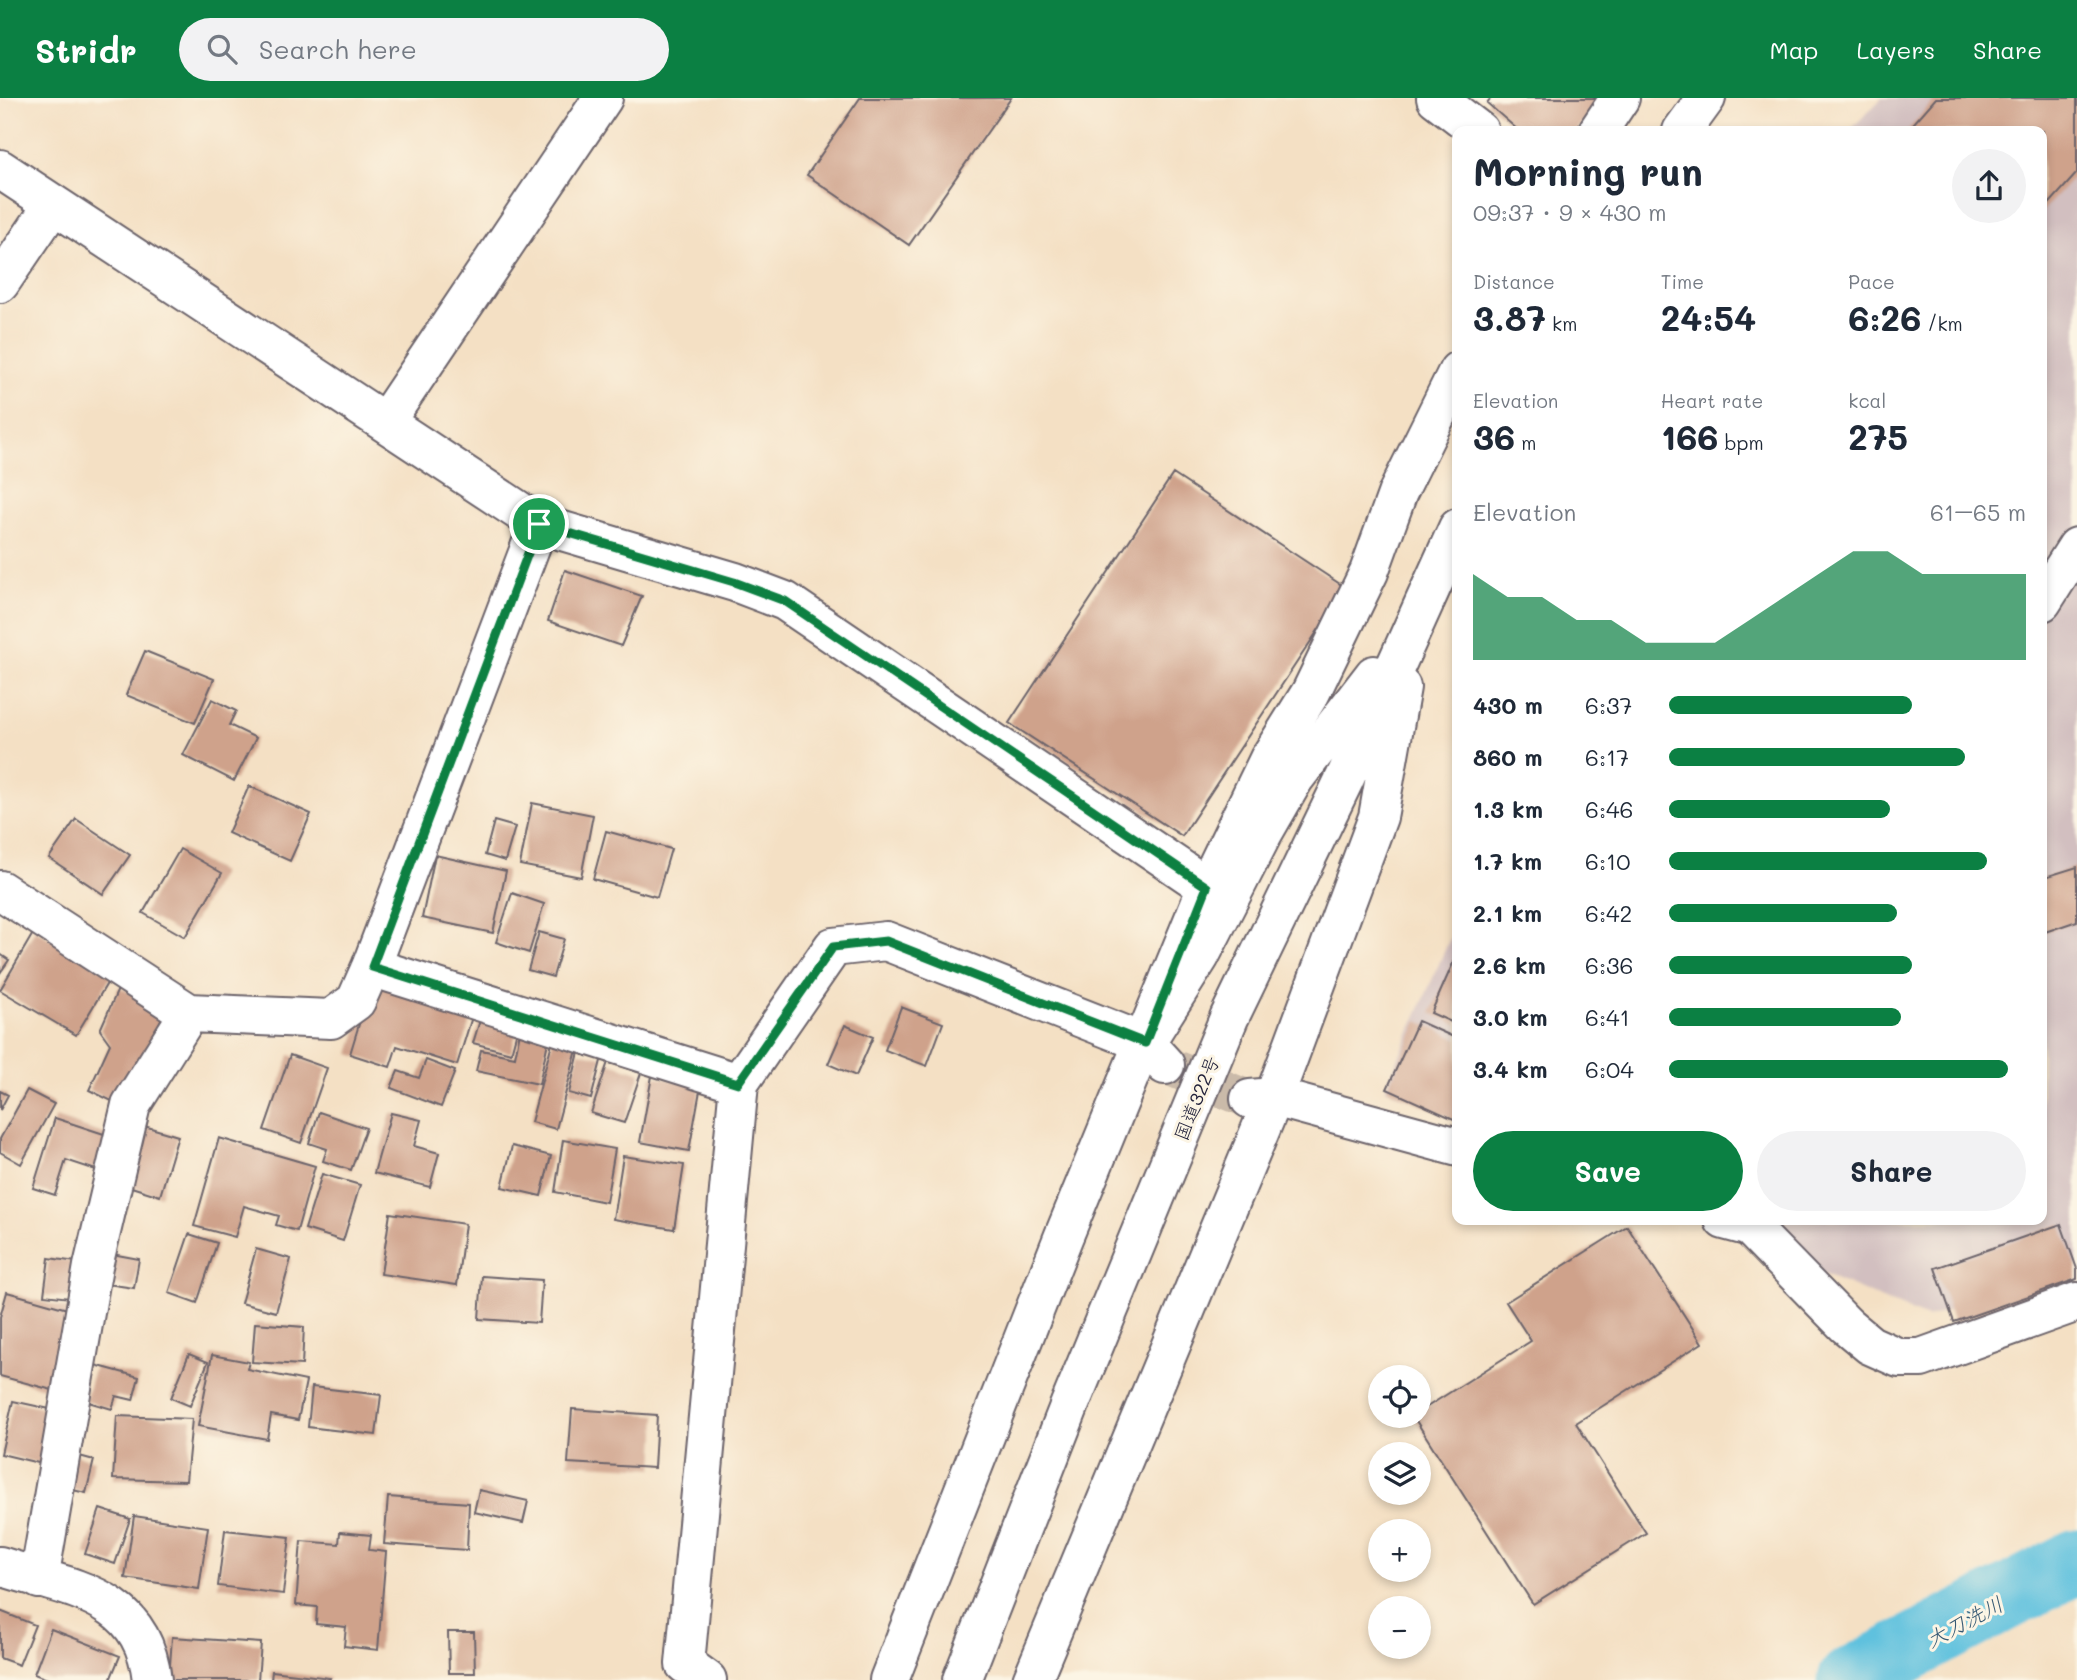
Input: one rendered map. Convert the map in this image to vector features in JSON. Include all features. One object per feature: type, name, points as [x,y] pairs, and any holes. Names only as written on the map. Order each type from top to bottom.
[{"type":"main road","points":[[385,422],[603,98]]},
{"type":"main road","points":[[1436,98],[1472,126]]},
{"type":"main road","points":[[1601,126],[1620,98]]},
{"type":"main road","points":[[1686,126],[1706,98]]},
{"type":"main road","points":[[0,169],[539,524],[734,582],[785,601],[1207,887]]},
{"type":"main road","points":[[0,283],[52,205]]},
{"type":"main road","points":[[1155,1054],[1207,887],[1269,759],[1311,692],[1369,572],[1398,492],[1452,383]]},
{"type":"main road","points":[[0,890],[189,1013],[331,1019],[356,1000],[372,967],[539,524]]},
{"type":"main road","name":"国道322号","points":[[962,1680],[1070,1404],[1229,1018],[1345,778],[1452,541]]},
{"type":"main road","points":[[2047,593],[2077,547]]},
{"type":"main road","points":[[889,1680],[1057,1251],[1155,1054],[1200,956],[1294,779],[1412,626]]},
{"type":"main road","points":[[1032,1680],[1261,1098],[1378,817],[1412,626]]},
{"type":"main road","points":[[707,1680],[685,1664],[738,1083],[833,947],[886,941],[1155,1054]]},
{"type":"main road","points":[[372,967],[738,1083]]},
{"type":"main road","points":[[39,1579],[93,1266],[131,1105],[189,1013]]},
{"type":"main road","points":[[1261,1098],[1452,1146]]},
{"type":"main road","points":[[1745,1225],[1846,1325],[1870,1345],[1899,1358],[1920,1358],[2077,1302]]},
{"type":"main road","points":[[0,1566],[105,1600],[139,1630],[150,1655],[152,1680]]},
{"type":"shaded area","points":[[1882,98],[2077,98],[2077,1265],[1927,1318],[1707,1225],[2047,1225],[2047,126],[1854,126]]},
{"type":"shaded area","points":[[1452,934],[1452,1117],[1385,1089]]},
{"type":"building","points":[[860,98],[1011,98],[909,245],[807,175]]},
{"type":"building","points":[[1491,98],[1603,98],[1579,126],[1513,126],[1487,103]]},
{"type":"building","points":[[1936,98],[2077,98],[2077,173],[2047,206],[2047,126],[1911,126]]},
{"type":"building","points":[[1173,474],[1346,588],[1182,836],[1009,723]]},
{"type":"building","points":[[565,570],[642,596],[621,646],[548,621]]},
{"type":"building","points":[[145,651],[214,679],[195,723],[126,695]]},
{"type":"building","points":[[212,699],[236,711],[229,725],[256,738],[234,781],[183,755]]},
{"type":"building","points":[[249,786],[311,814],[290,861],[228,833]]},
{"type":"building","points":[[532,803],[593,815],[581,877],[520,865]]},
{"type":"building","points":[[76,819],[130,855],[103,894],[49,858]]},
{"type":"building","points":[[494,821],[515,827],[505,861],[485,855]]},
{"type":"building","points":[[606,831],[671,849],[657,897],[593,879]]},
{"type":"building","points":[[180,849],[222,873],[185,937],[143,913]]},
{"type":"building","points":[[435,855],[506,871],[493,933],[422,918]]},
{"type":"building","points":[[2077,867],[2077,921],[2047,931],[2047,876]]},
{"type":"building","points":[[512,893],[544,904],[529,953],[496,942]]},
{"type":"building","points":[[35,930],[112,975],[76,1035],[0,990]]},
{"type":"building","points":[[539,932],[564,939],[553,977],[528,970]]},
{"type":"building","points":[[0,954],[9,960],[0,973]]},
{"type":"building","points":[[1452,966],[1452,1022],[1431,1013]]},
{"type":"building","points":[[374,975],[475,1007],[457,1065],[397,1046],[390,1067],[350,1054]]},
{"type":"building","points":[[119,987],[166,1009],[120,1105],[89,1090],[110,1044],[100,1030]]},
{"type":"building","points":[[901,1007],[943,1023],[927,1066],[885,1050]]},
{"type":"building","points":[[481,1017],[518,1027],[511,1053],[473,1043]]},
{"type":"building","points":[[1418,1021],[1452,1036],[1452,1118],[1387,1089]]},
{"type":"building","points":[[845,1025],[873,1037],[856,1076],[828,1064]]},
{"type":"building","points":[[520,1032],[549,1037],[539,1084],[476,1071],[481,1050],[515,1057]]},
{"type":"building","points":[[553,1039],[578,1046],[556,1129],[531,1122]]},
{"type":"building","points":[[579,1052],[602,1057],[591,1099],[569,1093]]},
{"type":"building","points":[[290,1055],[327,1068],[301,1143],[264,1130]]},
{"type":"building","points":[[426,1060],[455,1071],[441,1107],[391,1088],[398,1071],[419,1078]]},
{"type":"building","points":[[608,1062],[641,1073],[624,1123],[591,1113]]},
{"type":"building","points":[[652,1076],[701,1085],[689,1151],[640,1142]]},
{"type":"building","points":[[27,1090],[54,1104],[21,1164],[0,1152],[0,1139]]},
{"type":"building","points":[[0,1091],[8,1095],[0,1110]]},
{"type":"building","points":[[319,1112],[366,1128],[351,1170],[323,1161],[327,1149],[309,1143]]},
{"type":"building","points":[[391,1113],[421,1120],[414,1146],[439,1153],[430,1187],[374,1173]]},
{"type":"building","points":[[55,1118],[116,1138],[105,1173],[66,1160],[55,1195],[33,1188]]},
{"type":"building","points":[[144,1126],[178,1136],[160,1196],[125,1185]]},
{"type":"building","points":[[219,1138],[315,1166],[297,1231],[276,1225],[279,1216],[244,1206],[235,1237],[194,1226]]},
{"type":"building","points":[[563,1140],[615,1149],[606,1202],[555,1192]]},
{"type":"building","points":[[512,1146],[551,1156],[541,1196],[502,1187]]},
{"type":"building","points":[[623,1156],[684,1165],[674,1229],[613,1219]]},
{"type":"building","points":[[322,1174],[360,1185],[343,1241],[305,1229]]},
{"type":"building","points":[[390,1213],[465,1224],[457,1285],[381,1274]]},
{"type":"building","points":[[2061,1224],[2077,1269],[2077,1279],[1954,1322],[1935,1268]]},
{"type":"building","points":[[1627,1226],[1702,1343],[1576,1423],[1646,1533],[1533,1604],[1421,1428],[1431,1428],[1431,1404],[1531,1341],[1506,1302]]},
{"type":"building","points":[[189,1234],[217,1243],[197,1303],[169,1293]]},
{"type":"building","points":[[256,1249],[291,1259],[276,1312],[241,1303]]},
{"type":"building","points":[[112,1254],[139,1259],[134,1288],[107,1284]]},
{"type":"building","points":[[49,1258],[83,1263],[78,1299],[44,1295]]},
{"type":"building","points":[[482,1276],[542,1280],[539,1323],[479,1319]]},
{"type":"building","points":[[7,1292],[78,1312],[56,1391],[0,1376],[0,1317]]},
{"type":"building","points":[[255,1323],[304,1327],[302,1365],[252,1362]]},
{"type":"building","points":[[189,1354],[208,1362],[190,1406],[171,1398]]},
{"type":"building","points":[[212,1355],[249,1362],[247,1369],[306,1381],[298,1420],[271,1415],[267,1439],[198,1426]]},
{"type":"building","points":[[95,1365],[139,1377],[133,1400],[116,1396],[112,1409],[85,1401]]},
{"type":"building","points":[[312,1387],[381,1395],[376,1435],[308,1427]]},
{"type":"building","points":[[13,1401],[59,1411],[47,1465],[1,1454]]},
{"type":"building","points":[[572,1409],[657,1415],[654,1468],[568,1463]]},
{"type":"building","points":[[117,1416],[192,1419],[186,1481],[113,1479]]},
{"type":"building","points":[[72,1454],[94,1460],[86,1493],[64,1488]]},
{"type":"building","points":[[479,1490],[528,1501],[523,1523],[474,1512]]},
{"type":"building","points":[[388,1497],[469,1503],[467,1550],[384,1544]]},
{"type":"building","points":[[100,1509],[130,1519],[115,1564],[85,1554]]},
{"type":"building","points":[[134,1516],[208,1527],[199,1589],[125,1578]]},
{"type":"building","points":[[225,1530],[290,1537],[283,1594],[218,1586]]},
{"type":"building","points":[[340,1532],[371,1535],[369,1550],[386,1552],[378,1650],[344,1646],[346,1627],[316,1624],[317,1607],[296,1605],[301,1541],[339,1544]]},
{"type":"building","points":[[0,1611],[35,1625],[19,1665],[0,1658]]},
{"type":"building","points":[[51,1629],[120,1656],[110,1680],[50,1680],[34,1674]]},
{"type":"building","points":[[448,1632],[474,1632],[475,1673],[449,1673]]},
{"type":"building","points":[[172,1637],[261,1643],[258,1680],[169,1680]]},
{"type":"building","points":[[272,1671],[330,1678],[271,1680]]},
{"type":"waterway","name":"大刀洗川","points":[[1850,1680],[2077,1561]]},
{"type":"tunnel","points":[[1165,1065],[1248,1099]]},
{"type":"route","points":[[539,524],[734,582],[785,601],[1207,887],[1145,1043],[886,941],[833,947],[738,1083],[372,967],[539,524]]}]
